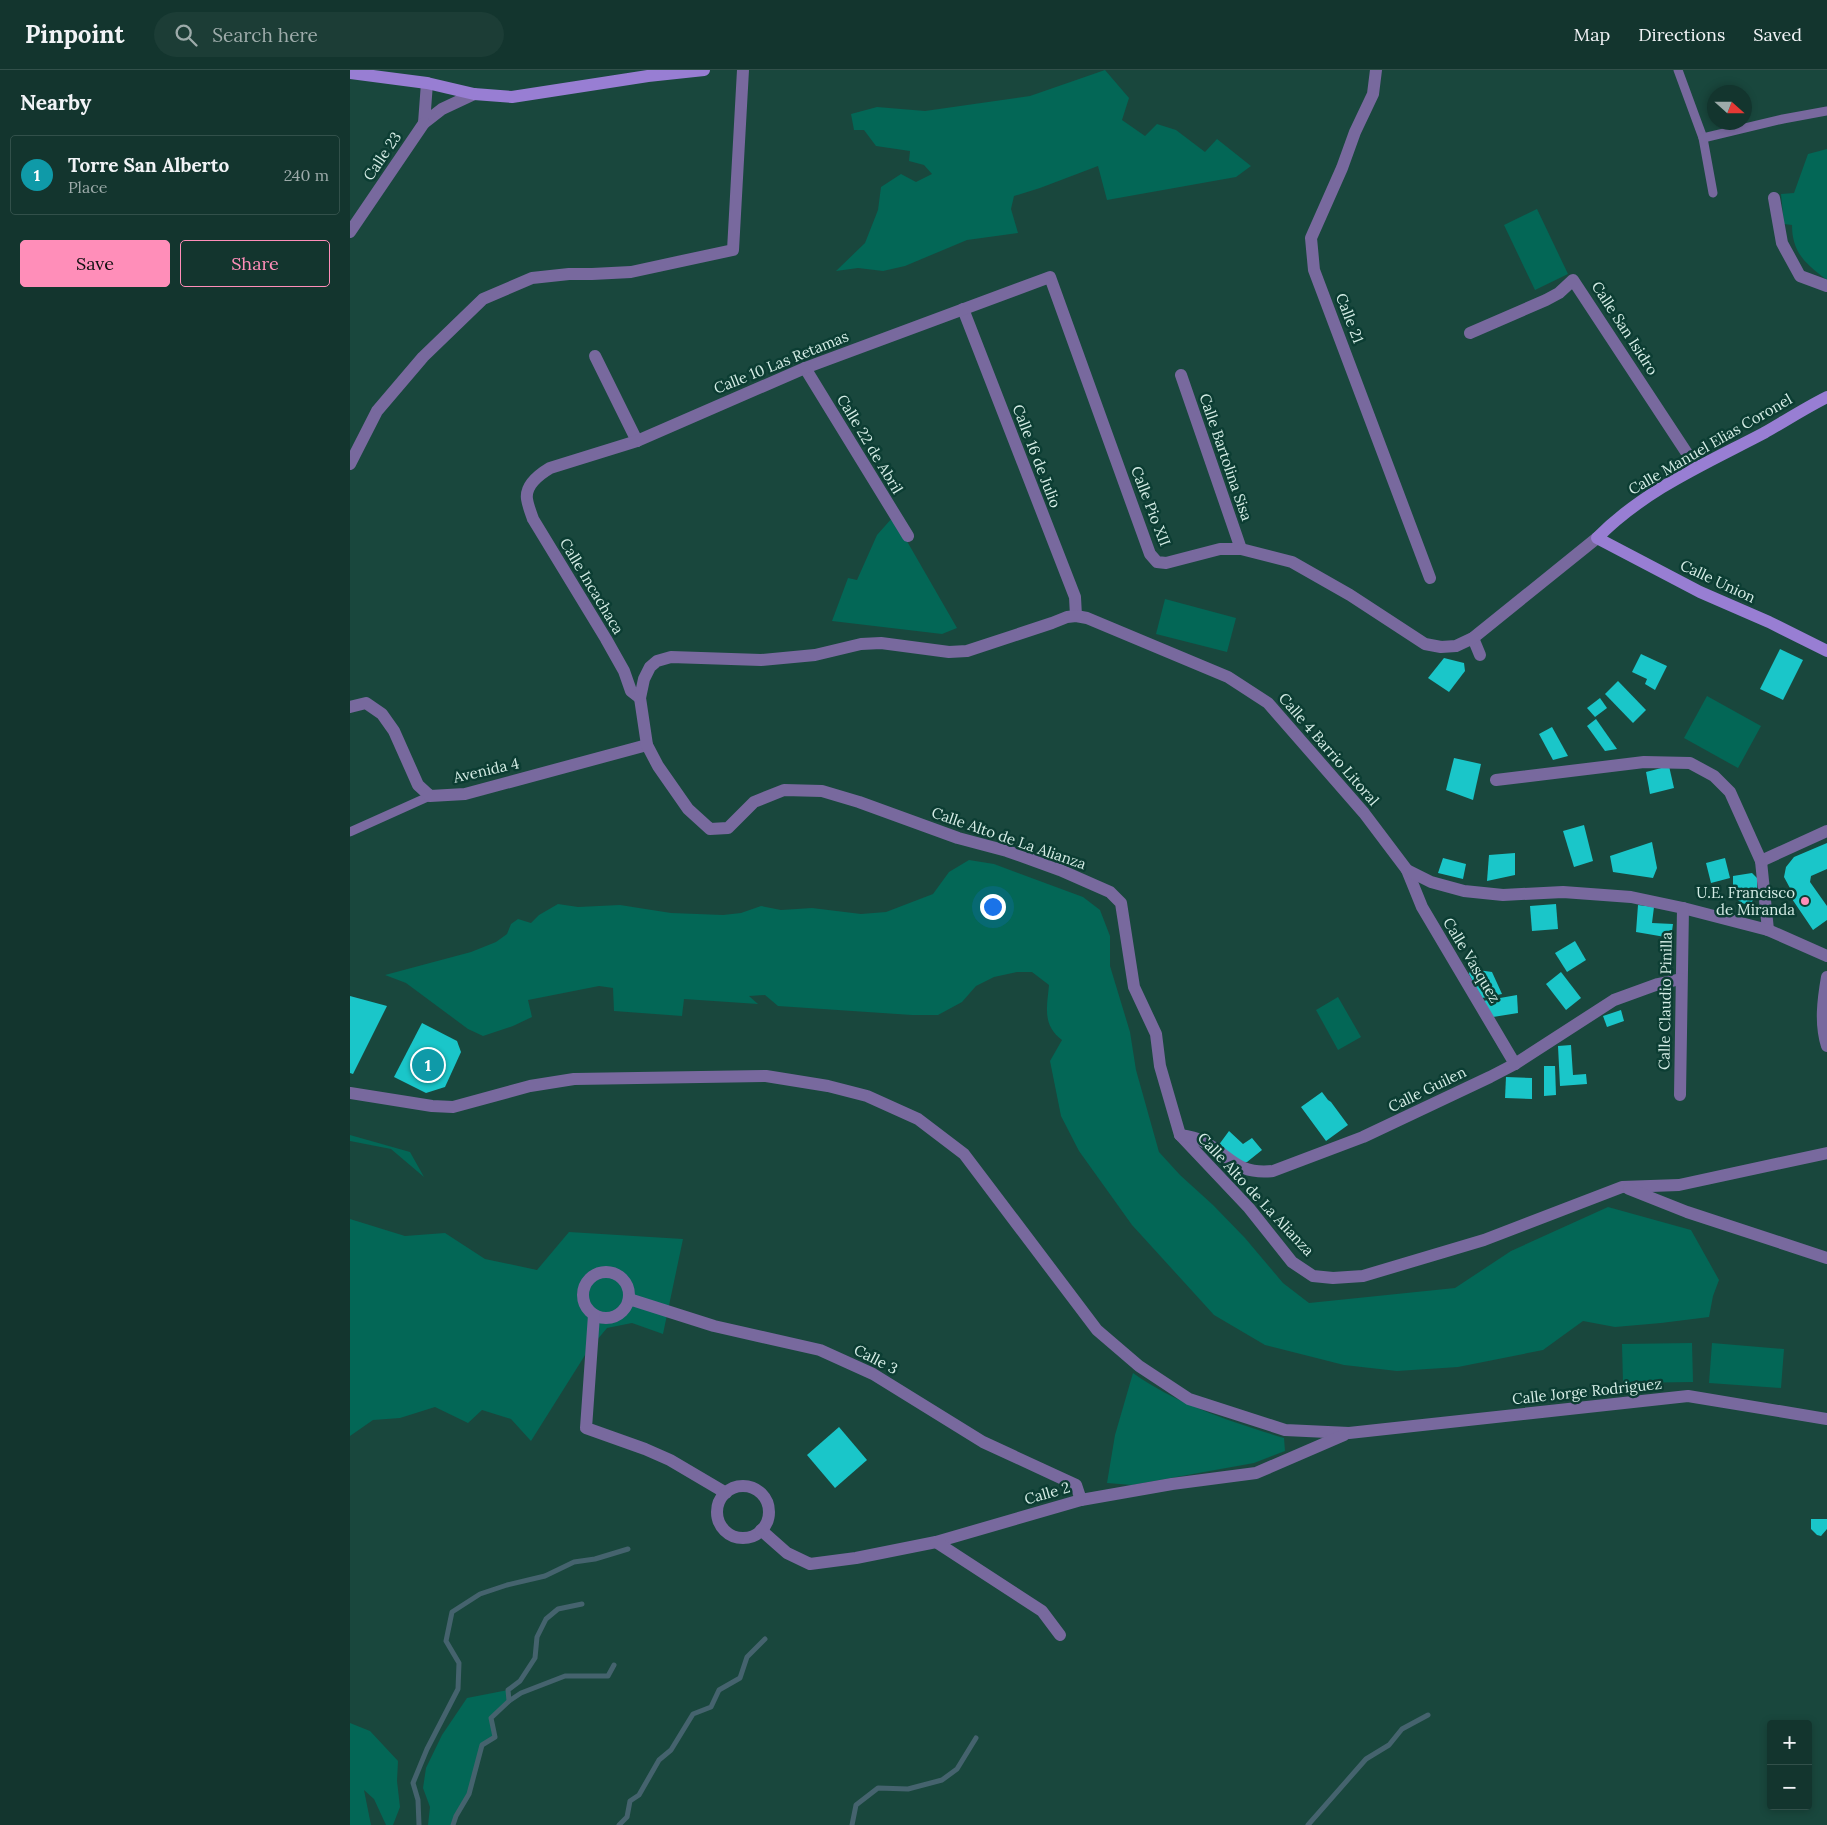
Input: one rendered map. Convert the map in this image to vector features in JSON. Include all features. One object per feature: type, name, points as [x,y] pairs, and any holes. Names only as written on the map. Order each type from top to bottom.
[{"type":"street","points":[[350,73],[427,83],[474,94],[512,97],[648,76],[704,70]]},
{"type":"street","points":[[350,464],[377,411],[422,357],[483,299],[532,278],[569,274],[631,272],[733,250],[743,70]]},
{"type":"street","name":"Calle 21","points":[[1376,70],[1373,94],[1355,132],[1342,168],[1311,238],[1313,262],[1314,270],[1430,578]]},
{"type":"street","name":"Calle 23","points":[[424,123],[427,83]]},
{"type":"street","name":"Calle 23","points":[[350,232],[424,123],[442,109],[474,94]]},
{"type":"street","points":[[1774,198],[1782,243],[1800,276],[1827,286]]},
{"type":"street","name":"Calle 10 Las Retamas","points":[[530,486],[538,475],[550,468],[637,441],[805,368],[1050,277]]},
{"type":"street","name":"Calle Pio XII","points":[[1050,277],[1150,554],[1157,562],[1166,563],[1220,549],[1241,549],[1292,562],[1350,595],[1425,644],[1441,648],[1456,646],[1473,638]]},
{"type":"street","name":"Calle San Isidro","points":[[1470,333],[1546,300],[1559,293],[1573,280],[1696,467]]},
{"type":"street","name":"Calle 16 de Julio","points":[[962,309],[1075,596],[1076,616]]},
{"type":"street","points":[[595,356],[637,441]]},
{"type":"street","name":"Calle 22 de Abril","points":[[805,368],[908,536]]},
{"type":"street","name":"Calle Bartolina Sisa","points":[[1181,375],[1241,549]]},
{"type":"street","name":"Calle Manuel Elias Coronel","points":[[1473,638],[1597,538],[1616,519],[1642,500],[1696,467],[1766,432],[1827,397]]},
{"type":"street","name":"Calle Incachaca","points":[[530,486],[526,497],[533,519],[606,639],[624,671],[632,691],[640,698]]},
{"type":"street","name":"Calle Union","points":[[1597,538],[1700,592],[1827,650]]},
{"type":"street","points":[[647,745],[640,698],[644,679],[650,667],[657,661],[671,657],[761,660],[815,656],[861,644],[881,643],[934,650],[967,651],[1052,624],[1067,617],[1076,616]]},
{"type":"street","name":"Calle 4 Barrio Litoral","points":[[1076,616],[1087,618],[1228,677],[1268,703],[1364,813],[1407,870],[1431,882],[1464,891],[1503,895],[1563,892],[1631,897],[1768,930],[1827,956]]},
{"type":"street","points":[[1473,638],[1480,655]]},
{"type":"street","points":[[350,707],[366,703],[382,714],[394,731],[418,785],[430,796]]},
{"type":"street","name":"Avenida 4","points":[[430,796],[464,794],[647,745]]},
{"type":"street","name":"Calle Alto de La Alianza","points":[[647,745],[658,766],[688,809],[710,829],[728,828],[754,802],[784,790],[822,791],[859,802],[958,838],[1007,851],[1060,870],[1110,892],[1121,903],[1134,987],[1156,1034],[1160,1066],[1180,1134],[1249,1208],[1292,1262],[1314,1276],[1333,1278],[1364,1276],[1484,1240],[1622,1187],[1679,1185],[1827,1153]]},
{"type":"street","points":[[1496,780],[1644,762],[1690,763],[1714,776],[1730,792],[1761,861],[1768,930]]},
{"type":"street","points":[[1761,861],[1827,831]]},
{"type":"street","name":"Calle Vasquez","points":[[1407,870],[1422,908],[1515,1064]]},
{"type":"street","name":"Calle Claudio Pinilla","points":[[1680,1095],[1683,908]]},
{"type":"street","points":[[1827,977],[1823,1003],[1824,1038],[1827,1046]]},
{"type":"street","name":"Calle Guilen","points":[[1180,1134],[1203,1141],[1240,1168],[1259,1173],[1273,1172],[1363,1138],[1515,1064],[1614,1000],[1658,984],[1681,979]]},
{"type":"street","points":[[350,1093],[453,1108],[530,1086],[574,1079],[766,1076],[828,1086],[866,1096],[918,1119],[964,1154],[1097,1330],[1139,1366],[1189,1399],[1231,1414],[1284,1430],[1349,1433]]},
{"type":"street","points":[[1622,1187],[1687,1212],[1827,1258]]},
{"type":"street","points":[[600,1272],[615,1274],[622,1278],[627,1284],[629,1299],[627,1306],[616,1316],[601,1318],[594,1315],[584,1303],[584,1288],[593,1276],[600,1272]]},
{"type":"street","name":"Calle 3","points":[[629,1299],[714,1326],[820,1350],[873,1374],[983,1442],[1076,1485],[1081,1500]]},
{"type":"street","points":[[594,1315],[586,1428],[670,1460],[726,1493]]},
{"type":"street","name":"Calle Jorge Rodriguez","points":[[1349,1433],[1688,1396],[1827,1419]]},
{"type":"street","name":"Calle 2","points":[[761,1530],[787,1553],[810,1564],[856,1558],[936,1542],[1081,1500],[1172,1484],[1256,1473],[1349,1433]]},
{"type":"street","points":[[742,1486],[758,1491],[768,1506],[769,1514],[761,1530],[746,1538],[738,1538],[724,1530],[720,1523],[718,1507],[726,1493],[733,1488],[742,1486]]},
{"type":"street","points":[[936,1542],[1042,1611],[1060,1635]]},
{"type":"lane","points":[[1678,70],[1703,138],[1713,193]]},
{"type":"lane","points":[[1703,138],[1827,110]]},
{"type":"lane","points":[[350,832],[430,796]]},
{"type":"green space","points":[[1105,70],[1129,98],[1122,120],[1145,136],[1157,124],[1176,130],[1205,152],[1217,139],[1251,166],[1236,177],[1107,200],[1098,166],[1014,196],[1011,209],[1018,233],[967,240],[905,266],[883,271],[858,268],[836,271],[865,243],[878,210],[881,187],[901,174],[916,182],[932,174],[924,165],[909,161],[910,151],[876,146],[864,130],[854,130],[851,114],[877,107],[925,111],[1030,96]]},
{"type":"green space","points":[[1827,149],[1827,280],[1802,257],[1795,243],[1792,225],[1784,224],[1781,194],[1794,193],[1808,154]]},
{"type":"green space","points":[[1537,209],[1568,274],[1535,290],[1504,225]]},
{"type":"green space","points":[[893,517],[957,628],[942,634],[832,621],[848,578],[857,580],[877,535]]},
{"type":"green space","points":[[1165,599],[1236,618],[1227,652],[1156,634]]},
{"type":"green space","points":[[1707,696],[1761,726],[1738,768],[1684,738]]},
{"type":"green space","points":[[969,860],[994,864],[1083,897],[1100,910],[1110,936],[1110,966],[1130,1032],[1136,1070],[1159,1152],[1245,1238],[1283,1283],[1309,1303],[1455,1288],[1511,1251],[1608,1207],[1691,1230],[1719,1280],[1713,1296],[1709,1317],[1615,1327],[1583,1321],[1543,1350],[1458,1367],[1397,1371],[1344,1365],[1265,1345],[1214,1315],[1132,1225],[1079,1151],[1061,1116],[1050,1061],[1062,1040],[1051,1028],[1047,1015],[1049,985],[1032,972],[1017,972],[994,977],[976,986],[962,1002],[938,1015],[778,1006],[765,995],[749,996],[758,1004],[684,999],[682,1016],[614,1011],[613,988],[599,986],[528,1000],[532,1017],[513,1026],[483,1036],[468,1029],[406,983],[385,975],[471,952],[496,942],[507,934],[511,924],[518,919],[531,923],[539,915],[558,904],[578,907],[620,905],[671,913],[723,915],[741,913],[761,906],[781,910],[812,908],[861,914],[886,912],[933,894],[949,872]]},
{"type":"green space","points":[[1338,997],[1361,1037],[1338,1050],[1316,1010]]},
{"type":"green space","points":[[350,1135],[410,1152],[424,1177],[391,1149],[350,1141]]},
{"type":"green space","points":[[350,1219],[405,1236],[445,1233],[485,1259],[537,1270],[569,1232],[683,1239],[663,1334],[632,1323],[607,1328],[587,1352],[531,1441],[511,1419],[482,1410],[468,1423],[435,1407],[400,1418],[373,1420],[350,1436]]},
{"type":"green space","points":[[1692,1343],[1693,1382],[1623,1383],[1622,1344]]},
{"type":"green space","points":[[1712,1343],[1784,1349],[1781,1388],[1709,1383]]},
{"type":"green space","points":[[1133,1373],[1187,1403],[1225,1419],[1284,1438],[1285,1451],[1254,1463],[1132,1485],[1107,1483],[1115,1435]]},
{"type":"green space","points":[[508,1690],[509,1701],[491,1718],[495,1737],[482,1745],[469,1794],[453,1825],[428,1825],[430,1807],[423,1788],[426,1768],[442,1735],[467,1698]]},
{"type":"green space","points":[[350,1723],[370,1731],[398,1761],[397,1781],[400,1807],[393,1825],[386,1825],[374,1799],[364,1790],[371,1825],[350,1825]]},
{"type":"building","points":[[1780,649],[1803,660],[1783,700],[1760,689]]},
{"type":"building","points":[[1641,654],[1667,666],[1655,690],[1645,684],[1647,679],[1632,672]]},
{"type":"building","points":[[1444,658],[1464,663],[1465,671],[1449,692],[1428,678]]},
{"type":"building","points":[[1618,681],[1646,710],[1633,723],[1605,694]]},
{"type":"building","points":[[1600,698],[1607,708],[1595,717],[1587,708]]},
{"type":"building","points":[[1596,719],[1617,749],[1605,751],[1587,726]]},
{"type":"building","points":[[1552,727],[1568,756],[1553,760],[1539,734]]},
{"type":"building","points":[[1454,758],[1481,764],[1473,800],[1446,790]]},
{"type":"building","points":[[1669,766],[1674,788],[1650,794],[1646,772]]},
{"type":"building","points":[[1584,825],[1593,861],[1574,867],[1563,831]]},
{"type":"building","points":[[1652,842],[1657,868],[1653,878],[1613,872],[1610,856]]},
{"type":"building","name":"U.E. Francisco de Miranda","points":[[1827,843],[1827,869],[1811,876],[1810,882],[1827,906],[1827,920],[1813,930],[1788,893],[1791,890],[1784,877],[1786,867],[1794,857]]},
{"type":"building","points":[[1515,853],[1515,875],[1487,881],[1489,855]]},
{"type":"building","points":[[1443,858],[1466,864],[1463,879],[1438,873]]},
{"type":"building","points":[[1725,858],[1730,878],[1711,883],[1706,863]]},
{"type":"building","points":[[1752,873],[1757,878],[1757,889],[1751,905],[1741,903],[1733,895],[1733,876]]},
{"type":"building","points":[[1556,904],[1558,929],[1532,931],[1530,906]]},
{"type":"building","points":[[1638,905],[1654,907],[1652,923],[1673,924],[1671,938],[1636,932]]},
{"type":"building","points":[[1575,941],[1586,960],[1567,972],[1555,953]]},
{"type":"building","points":[[1471,969],[1492,972],[1502,994],[1482,998],[1469,974]]},
{"type":"building","points":[[1561,972],[1581,998],[1566,1010],[1546,984]]},
{"type":"building","points":[[1517,995],[1518,1013],[1493,1017],[1483,1001]]},
{"type":"building","points":[[350,996],[387,1006],[353,1074],[350,1073]]},
{"type":"building","points":[[1621,1010],[1624,1021],[1607,1027],[1603,1016]]},
{"type":"building","points":[[422,1023],[457,1041],[461,1052],[445,1087],[426,1093],[394,1077]]},
{"type":"building","points":[[1571,1045],[1573,1075],[1586,1074],[1587,1084],[1560,1086],[1558,1046]]},
{"type":"building","points":[[1544,1066],[1555,1066],[1556,1095],[1544,1096]]},
{"type":"building","points":[[1506,1077],[1532,1078],[1532,1099],[1505,1098]]},
{"type":"building","points":[[1322,1092],[1348,1125],[1326,1141],[1301,1107]]},
{"type":"building","points":[[1229,1131],[1243,1144],[1252,1138],[1262,1150],[1247,1162],[1240,1162],[1218,1146]]},
{"type":"building","points":[[839,1427],[867,1460],[835,1488],[807,1455]]},
{"type":"building","points":[[1811,1519],[1827,1519],[1827,1529],[1821,1536],[1811,1529]]},
{"type":"waterway","points":[[419,1825],[418,1800],[413,1783],[427,1749],[458,1689],[459,1663],[446,1641],[452,1612],[480,1594],[545,1576],[574,1562],[595,1559],[628,1549]]},
{"type":"waterway","points":[[453,1825],[469,1794],[482,1745],[495,1737],[491,1718],[509,1701],[508,1690],[520,1681],[535,1658],[537,1637],[546,1619],[558,1609],[582,1604]]},
{"type":"waterway","points":[[619,1825],[627,1817],[630,1801],[639,1795],[659,1760],[671,1750],[693,1714],[711,1707],[719,1690],[740,1678],[747,1657],[765,1639]]},
{"type":"waterway","points":[[509,1701],[521,1693],[565,1676],[608,1676],[614,1665]]},
{"type":"waterway","points":[[1308,1825],[1366,1759],[1389,1745],[1402,1729],[1428,1715]]},
{"type":"waterway","points":[[852,1825],[856,1805],[878,1788],[908,1789],[942,1780],[957,1769],[976,1738]]},
{"type":"place","name":"U.E. Francisco de Miranda","points":[[1805,901]]},
{"type":"place","name":"Torre San Alberto","points":[[428,1065]]}]
